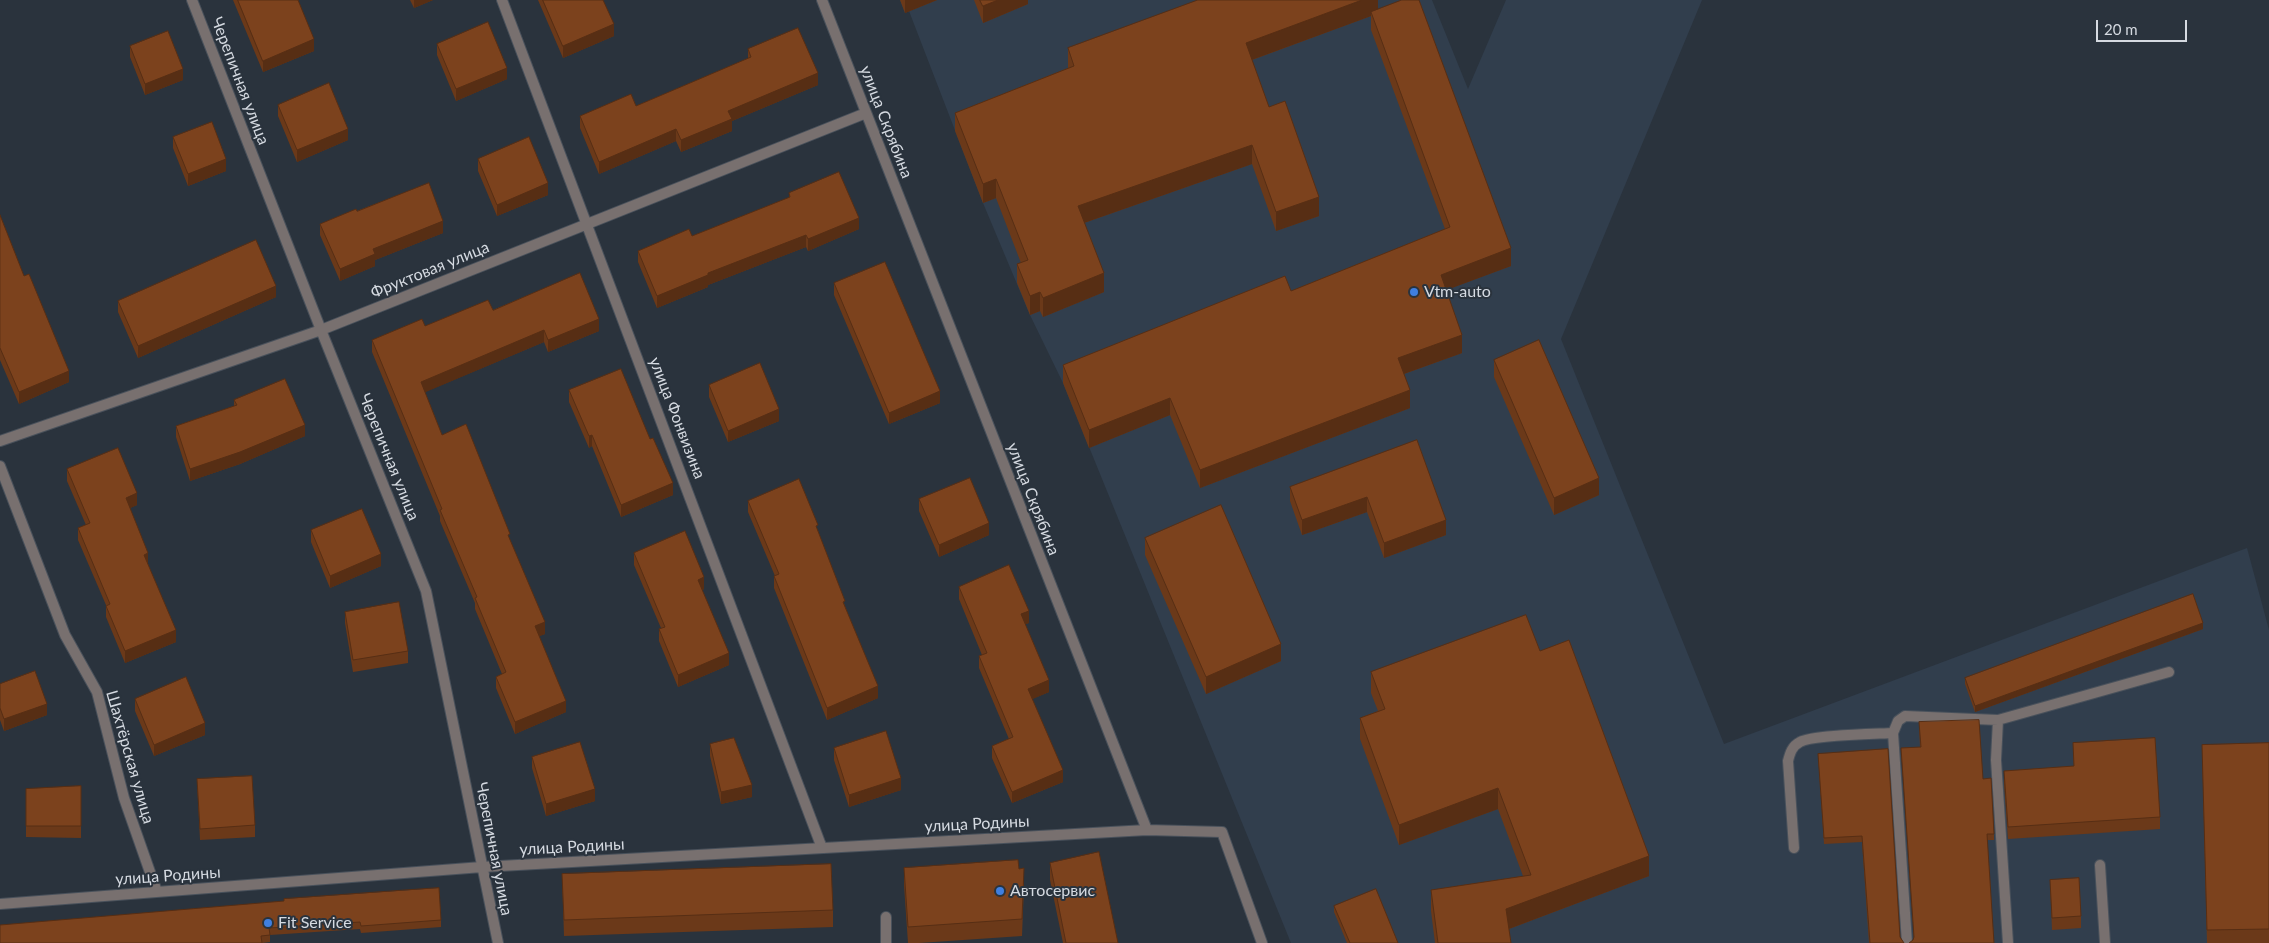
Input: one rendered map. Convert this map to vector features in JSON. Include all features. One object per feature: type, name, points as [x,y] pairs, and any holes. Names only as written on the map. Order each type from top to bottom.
[{"type":"street","name":"Черепичная улица","points":[[192,0],[321,330],[426,590],[498,943]]},
{"type":"street","name":"улица Фонвизина","points":[[502,0],[588,223],[822,848]]},
{"type":"street","name":"улица Скрябина","points":[[822,0],[1147,830]]},
{"type":"street","name":"Фруктовая улица","points":[[0,441],[321,330],[866,113]]},
{"type":"street","name":"Шахтёрская улица","points":[[0,466],[65,634],[97,692],[124,798],[157,892]]},
{"type":"street","points":[[1907,943],[1893,733],[1898,721],[1905,716],[1998,720],[2169,672]]},
{"type":"street","points":[[1998,720],[1996,760],[2008,943]]},
{"type":"street","points":[[1794,848],[1788,761],[1794,746],[1807,739],[1893,733]]},
{"type":"street","name":"улица Родины","points":[[0,904],[482,868],[1147,830]]},
{"type":"street","points":[[1147,830],[1222,832],[1262,943]]},
{"type":"street","points":[[2100,865],[2105,943]]},
{"type":"street","points":[[886,917],[886,943]]},
{"type":"shaded area","points":[[900,0],[1432,0],[1468,89],[1506,0],[1702,0],[1561,339],[1724,744],[2247,548],[2269,630],[2269,943],[1291,943],[1063,383],[1030,315],[983,203],[909,11],[905,13]]},
{"type":"building","points":[[238,0],[298,0],[314,39],[263,61]]},
{"type":"building","points":[[543,0],[603,0],[614,24],[563,46]]},
{"type":"building","points":[[980,0],[998,0],[983,6]]},
{"type":"building","points":[[1198,0],[1362,0],[1246,43],[1269,107],[1285,101],[1319,197],[1276,212],[1252,145],[1078,206],[1104,273],[1043,298],[1040,292],[1030,296],[1017,264],[1028,260],[996,179],[983,184],[955,113],[1074,66],[1068,48]]},
{"type":"building","points":[[1402,0],[1419,0],[1511,248],[1441,275],[1462,335],[1398,358],[1410,390],[1200,470],[1170,398],[1089,430],[1063,365],[1285,276],[1291,291],[1450,227],[1371,12]]},
{"type":"building","points":[[488,22],[507,68],[456,89],[437,44]]},
{"type":"building","points":[[798,28],[818,73],[728,111],[732,119],[681,140],[676,129],[599,162],[580,116],[631,94],[636,106],[751,57],[748,49]]},
{"type":"building","points":[[168,31],[183,69],[145,84],[130,46]]},
{"type":"building","points":[[329,83],[348,129],[297,150],[278,105]]},
{"type":"building","points":[[212,122],[226,159],[188,174],[173,137]]},
{"type":"building","points":[[529,137],[548,183],[497,205],[478,159]]},
{"type":"building","points":[[839,172],[859,218],[808,239],[806,235],[708,273],[708,275],[657,296],[638,251],[689,229],[692,236],[790,197],[789,193]]},
{"type":"building","points":[[429,183],[443,221],[373,249],[375,254],[340,269],[320,224]]},
{"type":"building","points":[[0,215],[24,276],[29,274],[69,371],[19,392],[0,348]]},
{"type":"building","points":[[256,240],[276,286],[138,346],[118,301]]},
{"type":"building","points":[[885,262],[940,391],[889,413],[834,283]]},
{"type":"building","points":[[580,273],[599,319],[548,340],[544,330],[421,382],[442,435],[466,424],[510,534],[508,535],[545,622],[535,626],[566,701],[515,722],[496,677],[506,672],[440,510],[442,509],[372,340],[422,319],[425,326],[488,300],[493,310]]},
{"type":"building","points":[[1539,340],[1599,478],[1554,498],[1494,360]]},
{"type":"building","points":[[760,363],[779,409],[728,431],[709,385]]},
{"type":"building","points":[[621,369],[650,439],[653,438],[673,483],[621,505],[592,435],[589,436],[569,390]]},
{"type":"building","points":[[285,379],[305,425],[240,452],[190,469],[176,426],[237,405],[234,400]]},
{"type":"building","points":[[1417,440],[1446,520],[1384,543],[1367,497],[1302,520],[1290,487]]},
{"type":"building","points":[[118,448],[137,493],[126,498],[148,553],[144,555],[176,630],[125,651],[106,606],[110,604],[78,528],[90,523],[67,469]]},
{"type":"building","points":[[970,478],[989,523],[939,545],[919,499]]},
{"type":"building","points":[[799,479],[818,525],[816,526],[845,601],[843,602],[878,686],[827,708],[774,576],[779,574],[748,501]]},
{"type":"building","points":[[1221,505],[1281,644],[1206,677],[1145,538]]},
{"type":"building","points":[[362,509],[381,554],[330,576],[311,530]]},
{"type":"building","points":[[685,531],[704,577],[698,580],[729,653],[678,675],[659,629],[665,627],[634,553]]},
{"type":"building","points":[[1009,565],[1029,611],[1021,614],[1049,680],[1028,689],[1063,770],[1012,792],[992,746],[1013,737],[979,656],[987,653],[959,587]]},
{"type":"building","points":[[2193,594],[2203,623],[1975,706],[1965,678]]},
{"type":"building","points":[[399,602],[408,651],[353,660],[345,612]]},
{"type":"building","points":[[1526,615],[1540,651],[1569,640],[1649,856],[1506,909],[1511,943],[1438,943],[1431,890],[1531,875],[1498,788],[1399,825],[1360,718],[1385,709],[1371,672]]},
{"type":"building","points":[[35,671],[47,704],[4,719],[0,708],[0,684]]},
{"type":"building","points":[[186,677],[205,723],[154,745],[135,699]]},
{"type":"building","points":[[1979,720],[1983,779],[1991,778],[1994,834],[1987,834],[1994,943],[1909,943],[1914,937],[1901,748],[1921,747],[1919,722]]},
{"type":"building","points":[[886,731],[901,778],[849,795],[834,748]]},
{"type":"building","points":[[734,738],[752,785],[721,792],[710,744]]},
{"type":"building","points":[[2155,738],[2160,817],[2008,827],[2004,771],[2074,766],[2073,743]]},
{"type":"building","points":[[580,742],[595,789],[546,804],[532,757]]},
{"type":"building","points":[[2269,743],[2269,929],[2207,930],[2202,745]]},
{"type":"building","points":[[1888,749],[1900,937],[1904,943],[1870,943],[1862,836],[1824,838],[1818,754]]},
{"type":"building","points":[[252,776],[255,825],[200,829],[197,779]]},
{"type":"building","points":[[81,786],[81,826],[26,826],[26,789]]},
{"type":"building","points":[[1099,852],[1118,943],[1066,943],[1050,863]]},
{"type":"building","points":[[1018,860],[1019,869],[1024,868],[1022,919],[908,927],[904,868]]},
{"type":"building","points":[[831,864],[833,910],[564,920],[562,874]]},
{"type":"building","points":[[2079,878],[2081,916],[2052,918],[2050,880]]},
{"type":"building","points":[[439,888],[441,920],[361,926],[360,922],[269,928],[270,935],[261,936],[262,943],[0,943],[0,925],[284,901],[284,899]]},
{"type":"building","points":[[1376,889],[1398,943],[1350,943],[1334,906]]},
{"type":"place","name":"Vtm-auto","points":[[1414,292]]},
{"type":"place","name":"Автосервис","points":[[1000,891]]},
{"type":"place","name":"Fit Service","points":[[268,923]]}]
